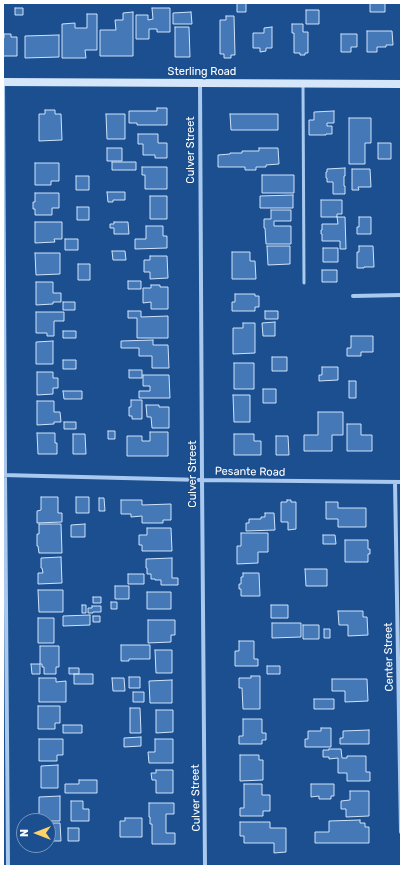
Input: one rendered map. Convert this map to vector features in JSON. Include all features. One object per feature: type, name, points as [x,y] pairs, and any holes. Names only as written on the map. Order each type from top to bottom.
[{"type":"street","name":"Sterling Road","points":[[3,82],[401,84]]},
{"type":"street","points":[[3,82],[4,475],[8,866]]},
{"type":"street","name":"Culver Street","points":[[200,83],[205,866]]},
{"type":"street","points":[[353,296],[401,294]]},
{"type":"street","name":"Pesante Road","points":[[4,475],[202,480],[401,482]]},
{"type":"street","name":"Center Street","points":[[395,482],[401,832]]},
{"type":"lane","points":[[302,83],[304,283]]},
{"type":"building","points":[[237,3],[246,3],[246,12],[237,12]]},
{"type":"building","points":[[370,3],[385,3],[385,12],[370,12]]},
{"type":"building","points":[[15,8],[23,8],[23,15],[15,15]]},
{"type":"building","points":[[152,8],[170,8],[170,32],[157,32],[157,29],[149,29],[149,39],[136,39],[136,15],[148,15],[148,20],[153,19]]},
{"type":"building","points":[[306,10],[319,10],[319,24],[306,24]]},
{"type":"building","points":[[133,12],[133,56],[100,56],[100,30],[116,30],[115,20],[123,20],[123,13]]},
{"type":"building","points":[[191,12],[192,24],[173,24],[173,13]]},
{"type":"building","points":[[87,14],[97,14],[97,50],[85,50],[86,58],[62,58],[62,24],[75,23],[75,28],[87,28]]},
{"type":"building","points":[[226,16],[234,16],[235,55],[231,55],[231,58],[224,58],[224,54],[220,54],[220,20],[226,20]]},
{"type":"building","points":[[292,24],[303,24],[303,32],[308,32],[308,53],[305,53],[305,55],[294,53],[294,33],[292,33]]},
{"type":"building","points":[[175,27],[189,27],[190,57],[175,57]]},
{"type":"building","points":[[272,27],[272,48],[266,48],[266,51],[260,52],[260,48],[253,48],[253,33],[264,33],[264,28]]},
{"type":"building","points":[[367,31],[392,31],[393,45],[377,47],[377,52],[367,52]]},
{"type":"building","points":[[4,34],[11,34],[11,37],[17,37],[17,56],[3,56]]},
{"type":"building","points":[[341,34],[357,34],[357,47],[351,47],[351,52],[341,52]]},
{"type":"building","points":[[59,35],[59,57],[25,58],[25,36]]},
{"type":"building","points":[[157,108],[167,108],[167,125],[137,125],[137,123],[129,123],[129,111],[157,111]]},
{"type":"building","points":[[45,110],[55,110],[55,114],[61,114],[62,140],[39,141],[39,114],[45,114]]},
{"type":"building","points":[[334,111],[334,123],[327,123],[327,126],[332,126],[332,134],[309,135],[309,120],[314,120],[314,112]]},
{"type":"building","points":[[106,114],[125,114],[125,139],[107,139]]},
{"type":"building","points":[[230,114],[278,114],[278,130],[231,130]]},
{"type":"building","points":[[349,118],[371,118],[371,143],[365,143],[365,164],[349,164]]},
{"type":"building","points":[[138,134],[158,134],[158,143],[167,143],[167,158],[155,158],[155,155],[143,155],[143,144],[138,144]]},
{"type":"building","points":[[378,143],[391,143],[391,159],[378,159]]},
{"type":"building","points":[[107,148],[122,148],[122,161],[107,161]]},
{"type":"building","points":[[259,148],[278,148],[279,164],[266,165],[266,167],[256,167],[256,170],[245,170],[245,167],[218,167],[218,155],[242,153],[242,151],[259,151]]},
{"type":"building","points":[[112,162],[136,162],[136,170],[112,170]]},
{"type":"building","points":[[35,163],[59,163],[59,181],[51,181],[51,185],[35,185]]},
{"type":"building","points":[[142,167],[167,167],[167,189],[145,189],[145,175],[142,175]]},
{"type":"building","points":[[345,168],[345,194],[333,194],[333,182],[327,182],[326,178],[327,169]]},
{"type":"building","points":[[352,169],[370,169],[371,187],[358,187],[359,190],[352,190]]},
{"type":"building","points":[[262,175],[294,175],[294,193],[262,193]]},
{"type":"building","points":[[76,176],[89,176],[89,190],[76,190]]},
{"type":"building","points":[[107,192],[125,192],[125,200],[113,200],[113,202],[108,202]]},
{"type":"building","points":[[35,193],[59,193],[59,208],[52,208],[52,215],[35,215],[33,202],[35,202]]},
{"type":"building","points":[[293,195],[293,208],[260,208],[260,196]]},
{"type":"building","points":[[150,196],[167,196],[167,219],[150,219]]},
{"type":"building","points":[[321,200],[342,200],[342,214],[337,214],[337,217],[321,217]]},
{"type":"building","points":[[77,207],[89,207],[89,220],[77,220]]},
{"type":"building","points":[[271,210],[291,210],[291,221],[274,221],[274,226],[291,226],[291,244],[266,244],[264,219],[271,219]]},
{"type":"building","points":[[337,217],[345,217],[346,249],[340,249],[340,241],[322,241],[322,224],[338,224]]},
{"type":"building","points":[[359,217],[371,217],[371,234],[357,234]]},
{"type":"building","points":[[35,222],[62,222],[62,239],[54,239],[55,242],[35,243]]},
{"type":"building","points":[[114,222],[128,222],[129,234],[114,234],[114,228],[110,228],[110,224],[114,224]]},
{"type":"building","points":[[146,226],[163,226],[163,236],[167,236],[167,248],[135,249],[135,239],[146,239]]},
{"type":"building","points":[[65,239],[78,239],[78,250],[65,250]]},
{"type":"building","points":[[267,246],[290,246],[290,264],[268,265]]},
{"type":"building","points":[[359,246],[373,246],[374,267],[357,268],[357,252],[359,252]]},
{"type":"building","points":[[323,248],[338,248],[338,262],[323,262]]},
{"type":"building","points":[[112,251],[125,251],[126,260],[113,260]]},
{"type":"building","points":[[232,252],[250,252],[250,261],[255,261],[256,279],[232,279]]},
{"type":"building","points":[[35,253],[60,253],[60,274],[36,275]]},
{"type":"building","points":[[150,256],[167,256],[168,278],[150,279],[150,272],[144,272],[144,260],[150,260]]},
{"type":"building","points":[[78,264],[90,264],[90,280],[78,280]]},
{"type":"building","points":[[322,270],[337,270],[337,282],[322,282]]},
{"type":"building","points":[[128,281],[141,281],[141,289],[128,289]]},
{"type":"building","points":[[36,282],[53,282],[53,293],[61,293],[61,302],[36,305]]},
{"type":"building","points":[[151,285],[168,287],[168,309],[151,309],[151,302],[143,303],[143,288],[151,288]]},
{"type":"building","points":[[235,294],[255,294],[255,296],[259,296],[259,307],[255,307],[255,311],[232,311],[232,302],[235,302]]},
{"type":"building","points":[[63,302],[75,302],[75,310],[63,310]]},
{"type":"building","points":[[128,311],[141,311],[141,317],[168,316],[168,338],[137,338],[137,318],[128,318]]},
{"type":"building","points":[[265,311],[278,311],[278,319],[265,319]]},
{"type":"building","points":[[36,312],[64,312],[64,321],[54,321],[54,336],[47,336],[47,333],[36,333]]},
{"type":"building","points":[[275,322],[275,336],[263,336],[262,323]]},
{"type":"building","points":[[243,323],[255,323],[255,353],[233,354],[233,328],[243,328]]},
{"type":"building","points":[[63,331],[76,331],[76,338],[63,338]]},
{"type":"building","points":[[351,336],[373,336],[373,352],[361,352],[361,356],[347,356],[347,348],[351,348]]},
{"type":"building","points":[[153,340],[153,345],[168,345],[169,368],[152,368],[152,356],[139,356],[139,348],[121,348],[121,341]]},
{"type":"building","points":[[53,341],[53,364],[36,364],[36,342]]},
{"type":"building","points":[[272,357],[287,357],[287,371],[272,371]]},
{"type":"building","points":[[63,360],[76,360],[76,369],[63,369]]},
{"type":"building","points":[[234,363],[254,363],[254,389],[234,389]]},
{"type":"building","points":[[322,367],[338,367],[338,380],[319,381],[319,375],[322,375]]},
{"type":"building","points":[[129,370],[142,370],[142,378],[129,378]]},
{"type":"building","points":[[37,372],[53,372],[53,378],[58,378],[58,388],[53,388],[53,394],[37,395]]},
{"type":"building","points":[[143,375],[169,375],[170,398],[139,398],[139,391],[150,391],[150,386],[143,386]]},
{"type":"building","points":[[349,381],[356,381],[356,398],[349,398]]},
{"type":"building","points":[[263,389],[276,389],[276,403],[263,403]]},
{"type":"building","points":[[63,391],[82,391],[82,399],[64,399]]},
{"type":"building","points":[[233,395],[250,395],[250,422],[234,422]]},
{"type":"building","points":[[131,400],[142,400],[142,419],[132,419],[132,416],[129,416]]},
{"type":"building","points":[[37,401],[54,401],[54,412],[60,412],[61,422],[37,425]]},
{"type":"building","points":[[146,405],[169,407],[169,428],[152,428],[151,417],[147,417]]},
{"type":"building","points":[[318,412],[343,412],[343,435],[332,435],[332,451],[304,451],[304,435],[318,435]]},
{"type":"building","points":[[64,422],[76,422],[76,429],[64,429]]},
{"type":"building","points":[[347,424],[361,424],[361,435],[372,435],[372,451],[347,451]]},
{"type":"building","points":[[108,431],[115,431],[115,439],[108,439]]},
{"type":"building","points":[[150,432],[168,432],[168,456],[127,456],[127,436],[142,436],[142,441],[150,441]]},
{"type":"building","points":[[37,433],[55,433],[57,454],[38,454]]},
{"type":"building","points":[[73,434],[85,434],[86,454],[73,454]]},
{"type":"building","points":[[234,434],[254,434],[254,441],[261,441],[261,455],[234,455]]},
{"type":"building","points":[[276,436],[288,436],[289,455],[276,455]]},
{"type":"building","points":[[41,497],[58,497],[58,513],[62,513],[62,522],[37,523],[37,511],[41,510]]},
{"type":"building","points":[[76,497],[89,497],[89,513],[76,513]]},
{"type":"building","points":[[99,498],[104,498],[105,511],[99,511]]},
{"type":"building","points":[[121,500],[142,500],[142,505],[171,504],[171,520],[163,520],[163,523],[142,523],[142,516],[131,517],[131,514],[121,514]]},
{"type":"building","points":[[287,500],[296,502],[296,529],[288,530],[288,522],[281,522],[281,502],[287,502]]},
{"type":"building","points":[[326,502],[338,502],[338,508],[366,508],[366,527],[338,527],[338,519],[326,519]]},
{"type":"building","points":[[265,513],[274,513],[275,530],[246,531],[246,523],[249,523],[249,519],[261,519],[261,517],[265,517]]},
{"type":"building","points":[[39,524],[61,524],[62,553],[39,553],[37,546],[37,534],[39,534]]},
{"type":"building","points":[[85,524],[85,537],[71,537],[71,525]]},
{"type":"building","points":[[147,528],[171,528],[172,551],[142,551],[142,545],[139,545],[139,535],[147,535]]},
{"type":"building","points":[[241,533],[268,533],[268,552],[258,552],[258,563],[237,564],[237,546],[241,546]]},
{"type":"building","points":[[323,535],[335,535],[336,544],[323,544]]},
{"type":"building","points":[[345,540],[368,540],[368,549],[370,549],[370,554],[368,554],[368,562],[345,562]]},
{"type":"building","points":[[61,557],[62,583],[38,584],[38,573],[43,573],[41,568],[41,558]]},
{"type":"building","points":[[172,558],[172,578],[178,578],[178,585],[161,585],[161,580],[151,579],[151,574],[147,574],[146,559]]},
{"type":"building","points":[[305,569],[327,569],[327,586],[306,586]]},
{"type":"building","points":[[243,573],[259,573],[260,596],[241,596],[239,584],[241,584],[241,577],[243,577]]},
{"type":"building","points":[[128,574],[144,574],[144,584],[128,584]]},
{"type":"building","points":[[115,586],[129,586],[129,599],[115,599]]},
{"type":"building","points":[[38,590],[63,590],[63,612],[39,612]]},
{"type":"building","points":[[147,592],[171,592],[171,609],[147,609]]},
{"type":"building","points":[[93,597],[101,597],[101,603],[93,603]]},
{"type":"building","points":[[111,602],[117,602],[117,609],[111,609]]},
{"type":"building","points":[[82,605],[86,605],[86,613],[82,613]]},
{"type":"building","points":[[271,605],[288,605],[288,618],[271,618]]},
{"type":"building","points":[[92,606],[101,606],[101,612],[88,613],[88,608],[92,608]]},
{"type":"building","points":[[338,611],[363,611],[363,617],[367,617],[368,635],[348,636],[348,625],[339,625]]},
{"type":"building","points":[[90,615],[90,625],[63,626],[63,616]]},
{"type":"building","points":[[93,616],[100,616],[100,622],[93,622]]},
{"type":"building","points":[[38,618],[54,618],[54,643],[38,643]]},
{"type":"building","points":[[148,620],[175,620],[175,635],[171,635],[171,642],[148,643]]},
{"type":"building","points":[[272,623],[301,623],[301,637],[272,638]]},
{"type":"building","points":[[303,625],[319,625],[319,639],[303,639]]},
{"type":"building","points":[[324,629],[330,629],[330,638],[324,638]]},
{"type":"building","points":[[239,641],[254,641],[254,659],[258,659],[258,666],[235,666],[235,651],[239,651]]},
{"type":"building","points":[[121,645],[150,645],[150,659],[129,659],[129,661],[121,661]]},
{"type":"building","points":[[40,646],[59,646],[59,667],[56,667],[56,674],[44,674],[44,667],[40,664]]},
{"type":"building","points":[[155,650],[172,650],[172,673],[156,673]]},
{"type":"building","points":[[31,664],[40,664],[40,674],[32,674]]},
{"type":"building","points":[[267,666],[280,666],[280,674],[267,674]]},
{"type":"building","points":[[69,668],[79,668],[79,674],[69,674]]},
{"type":"building","points":[[74,674],[93,674],[93,684],[74,684]]},
{"type":"building","points":[[251,676],[260,676],[260,709],[243,709],[242,688],[239,688],[239,678],[251,678]]},
{"type":"building","points":[[129,677],[140,677],[140,688],[129,688]]},
{"type":"building","points":[[39,678],[56,678],[56,682],[66,681],[66,702],[39,702]]},
{"type":"building","points":[[112,678],[124,678],[125,691],[113,691]]},
{"type":"building","points":[[332,679],[367,679],[368,701],[345,702],[345,691],[332,691]]},
{"type":"building","points":[[172,680],[172,703],[150,703],[149,681]]},
{"type":"building","points":[[133,692],[144,692],[144,702],[133,702]]},
{"type":"building","points":[[314,699],[334,699],[334,709],[314,709]]},
{"type":"building","points":[[38,706],[60,706],[60,723],[55,723],[55,729],[38,729]]},
{"type":"building","points":[[130,708],[140,708],[141,733],[130,733]]},
{"type":"building","points":[[156,710],[173,710],[173,732],[156,733]]},
{"type":"building","points":[[243,719],[262,719],[262,733],[266,733],[266,740],[262,740],[262,744],[239,744],[239,736],[243,736]]},
{"type":"building","points":[[63,725],[82,725],[82,733],[63,733]]},
{"type":"building","points":[[321,728],[331,728],[331,747],[305,747],[305,739],[308,739],[308,731],[321,731]]},
{"type":"building","points":[[369,730],[369,744],[340,744],[340,738],[343,738],[343,731]]},
{"type":"building","points":[[141,737],[141,746],[124,747],[124,738]]},
{"type":"building","points":[[39,739],[63,739],[63,755],[57,755],[57,761],[39,761]]},
{"type":"building","points":[[155,739],[173,739],[173,763],[149,763],[148,752],[155,752]]},
{"type":"building","points":[[341,749],[342,758],[347,758],[347,756],[366,756],[366,772],[370,772],[370,781],[347,781],[347,773],[338,773],[338,758],[329,759],[329,757],[323,757],[323,750]]},
{"type":"building","points":[[240,755],[259,755],[259,760],[263,760],[263,780],[240,781]]},
{"type":"building","points":[[58,765],[58,788],[41,788],[41,766]]},
{"type":"building","points":[[156,770],[173,770],[173,793],[156,793],[156,780],[152,780],[151,773],[156,773]]},
{"type":"building","points":[[79,780],[97,780],[97,793],[65,793],[65,784],[79,784]]},
{"type":"building","points":[[244,784],[262,784],[262,795],[270,795],[270,811],[263,811],[263,816],[240,816],[240,808],[244,808]]},
{"type":"building","points":[[311,784],[334,784],[334,796],[331,796],[331,799],[319,799],[319,796],[311,797]]},
{"type":"building","points":[[350,791],[369,791],[369,816],[346,817],[346,809],[341,809],[341,801],[350,800]]},
{"type":"building","points":[[60,796],[60,821],[56,821],[56,813],[39,813],[39,797]]},
{"type":"building","points":[[71,801],[83,801],[83,809],[89,809],[89,821],[71,821]]},
{"type":"building","points":[[149,803],[174,803],[174,814],[166,814],[166,833],[175,833],[175,844],[152,844],[152,824],[150,824],[149,817]]},
{"type":"building","points":[[125,818],[142,818],[142,837],[120,837],[120,821],[125,821]]},
{"type":"building","points":[[360,820],[360,823],[365,823],[365,827],[369,827],[369,843],[315,843],[315,832],[329,832],[329,821]]},
{"type":"building","points":[[240,822],[270,822],[270,828],[286,828],[286,852],[274,853],[274,843],[244,843],[244,836],[240,836]]},
{"type":"building","points":[[56,823],[60,823],[61,841],[56,841]]},
{"type":"building","points":[[68,828],[79,828],[79,841],[68,841]]}]
